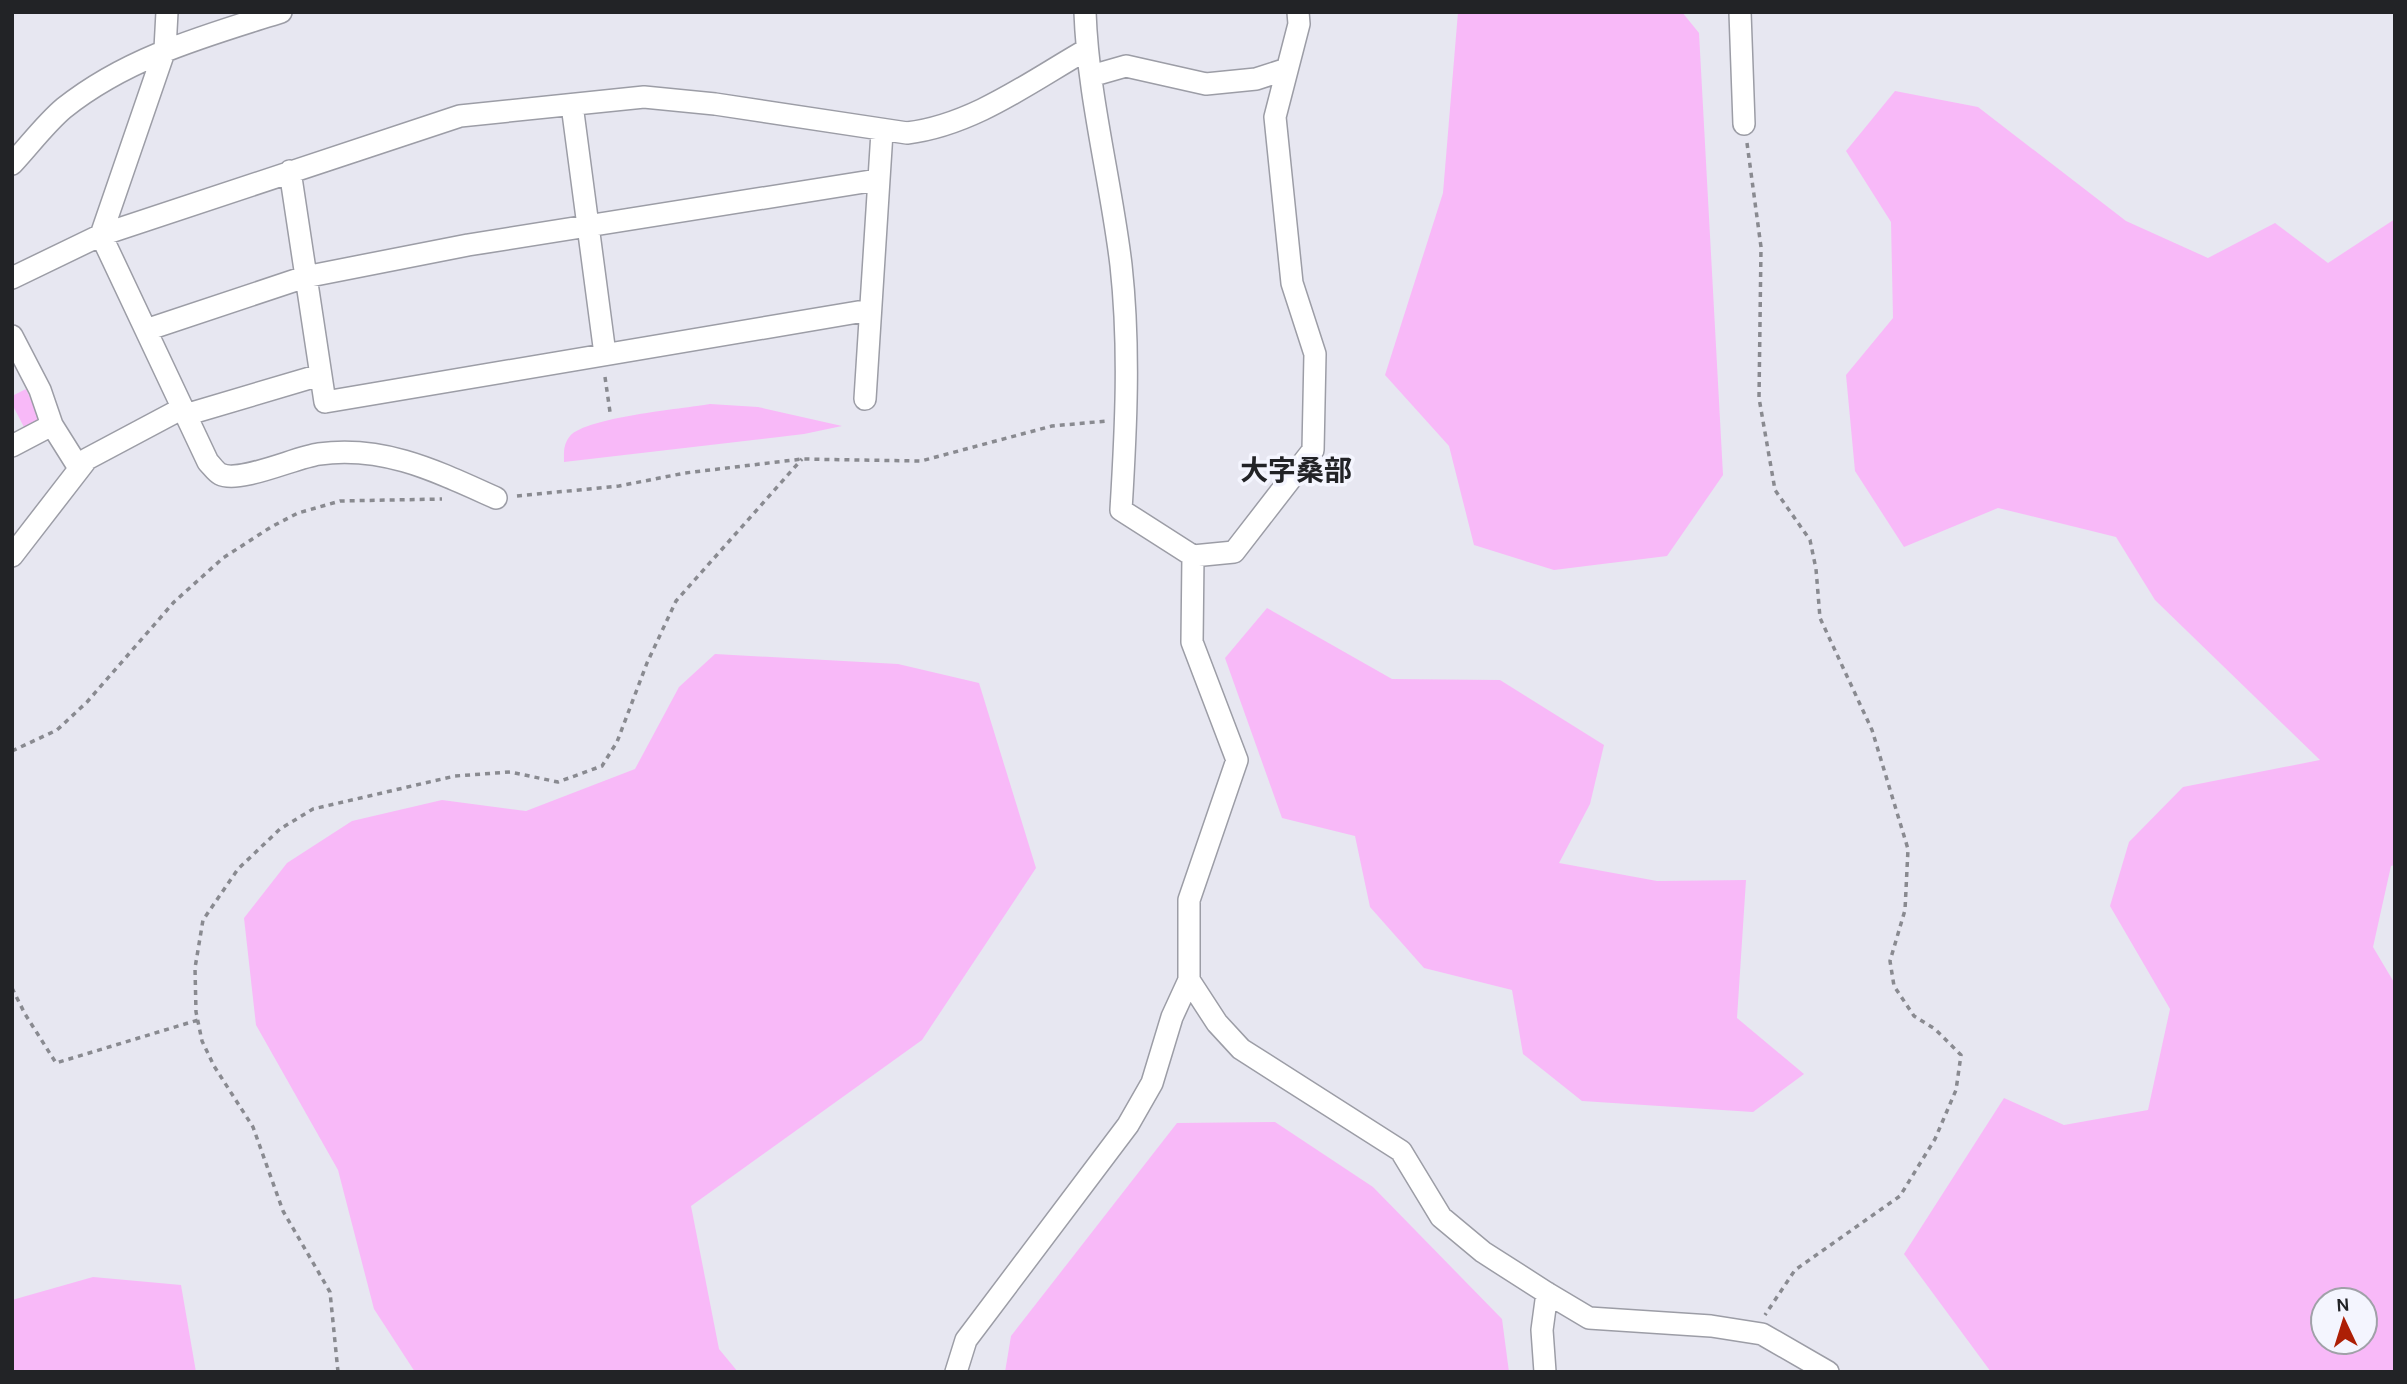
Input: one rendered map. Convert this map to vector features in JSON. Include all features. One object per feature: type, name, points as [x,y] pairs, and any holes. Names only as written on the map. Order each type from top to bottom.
[{"type":"street","points":[[167,12],[165,49],[101,235],[208,462],[219,474],[235,477],[294,458],[322,453],[353,454],[415,462],[496,498]]},
{"type":"street","points":[[12,164],[62,110],[97,84],[165,49],[281,12]]},
{"type":"street","points":[[1085,12],[1086,50],[1121,268],[1127,420],[1121,510],[1193,556],[1234,552],[1313,450],[1315,354],[1292,284],[1275,117],[1298,24],[1298,12]]},
{"type":"street","points":[[1740,12],[1744,124]]},
{"type":"street","points":[[12,278],[101,235],[460,116],[644,97],[715,104],[882,132],[907,133],[931,130],[968,117],[1086,50]]},
{"type":"street","points":[[1091,76],[1126,66],[1206,84],[1256,79],[1287,69]]},
{"type":"street","points":[[572,105],[603,354]]},
{"type":"street","points":[[864,399],[882,132]]},
{"type":"street","points":[[290,171],[325,402],[870,310]]},
{"type":"street","points":[[146,330],[305,277],[468,245],[877,180]]},
{"type":"street","points":[[12,336],[40,390],[52,425],[79,468]]},
{"type":"street","points":[[12,556],[88,458],[183,412],[320,375]]},
{"type":"street","points":[[12,446],[52,425]]},
{"type":"street","points":[[956,1372],[966,1340],[1134,1115],[1152,1083],[1172,1017],[1189,980],[1189,900],[1237,760],[1192,642],[1193,556]]},
{"type":"street","points":[[1189,980],[1217,1023],[1241,1049],[1401,1151],[1441,1217],[1483,1252],[1546,1293],[1589,1318],[1711,1326],[1762,1334],[1828,1372]]},
{"type":"street","points":[[1545,1372],[1542,1330],[1546,1293]]},
{"type":"path","points":[[1744,124],[1761,247],[1759,398],[1775,490],[1810,540],[1816,569],[1820,618],[1872,730],[1908,849],[1905,910],[1890,961],[1894,986],[1914,1016],[1935,1029],[1961,1055],[1956,1090],[1935,1139],[1900,1196],[1795,1270],[1753,1332]]},
{"type":"path","points":[[603,354],[610,412]]},
{"type":"path","points":[[496,498],[619,486],[685,473],[802,459],[921,461],[1052,426],[1127,420]]},
{"type":"path","points":[[338,1372],[330,1292],[283,1211],[253,1127],[214,1066],[202,1041],[195,968],[203,920],[238,869],[280,829],[313,809],[455,776],[510,772],[558,782],[603,766],[617,742],[647,663],[676,601],[802,459]]},
{"type":"path","points":[[12,751],[57,730],[87,702],[174,602],[223,558],[271,527],[298,513],[340,501],[444,499]]},
{"type":"path","points":[[12,988],[25,1014],[57,1063],[198,1020]]},
{"type":"shaded area","points":[[1458,12],[1682,12],[1699,33],[1723,475],[1667,556],[1554,570],[1474,545],[1449,446],[1385,375],[1443,193]]},
{"type":"shaded area","points":[[1895,91],[1978,107],[2126,221],[2208,258],[2275,223],[2328,263],[2395,219],[2395,865],[2391,866],[2373,947],[2395,984],[2395,1372],[1991,1372],[1904,1254],[2004,1098],[2064,1125],[2148,1110],[2170,1009],[2110,906],[2129,842],[2183,787],[2320,760],[2155,600],[2116,537],[1998,508],[1904,547],[1855,471],[1846,375],[1893,318],[1891,222],[1846,151]]},
{"type":"shaded area","points":[[26,389],[42,423],[26,431],[12,404],[12,396]]},
{"type":"shaded area","points":[[710,404],[758,407],[842,426],[804,434],[564,462],[566,442],[580,429],[614,419]]},
{"type":"shaded area","points":[[1267,608],[1392,679],[1500,680],[1604,745],[1590,804],[1559,863],[1657,881],[1746,880],[1737,1018],[1804,1074],[1753,1112],[1582,1101],[1523,1054],[1512,990],[1424,968],[1370,907],[1355,836],[1282,818],[1225,658]]},
{"type":"shaded area","points":[[715,654],[898,664],[979,683],[1036,868],[922,1040],[691,1206],[719,1349],[738,1372],[415,1372],[374,1309],[338,1170],[256,1025],[244,918],[287,863],[352,821],[442,800],[526,811],[635,769],[679,687]]},
{"type":"shaded area","points":[[1275,1122],[1373,1187],[1502,1319],[1509,1372],[1005,1372],[1011,1336],[1177,1123]]},
{"type":"shaded area","points":[[93,1277],[181,1285],[196,1372],[12,1372],[12,1300]]},
{"type":"district","name":"大字桑部","points":[[1296,470]]}]
